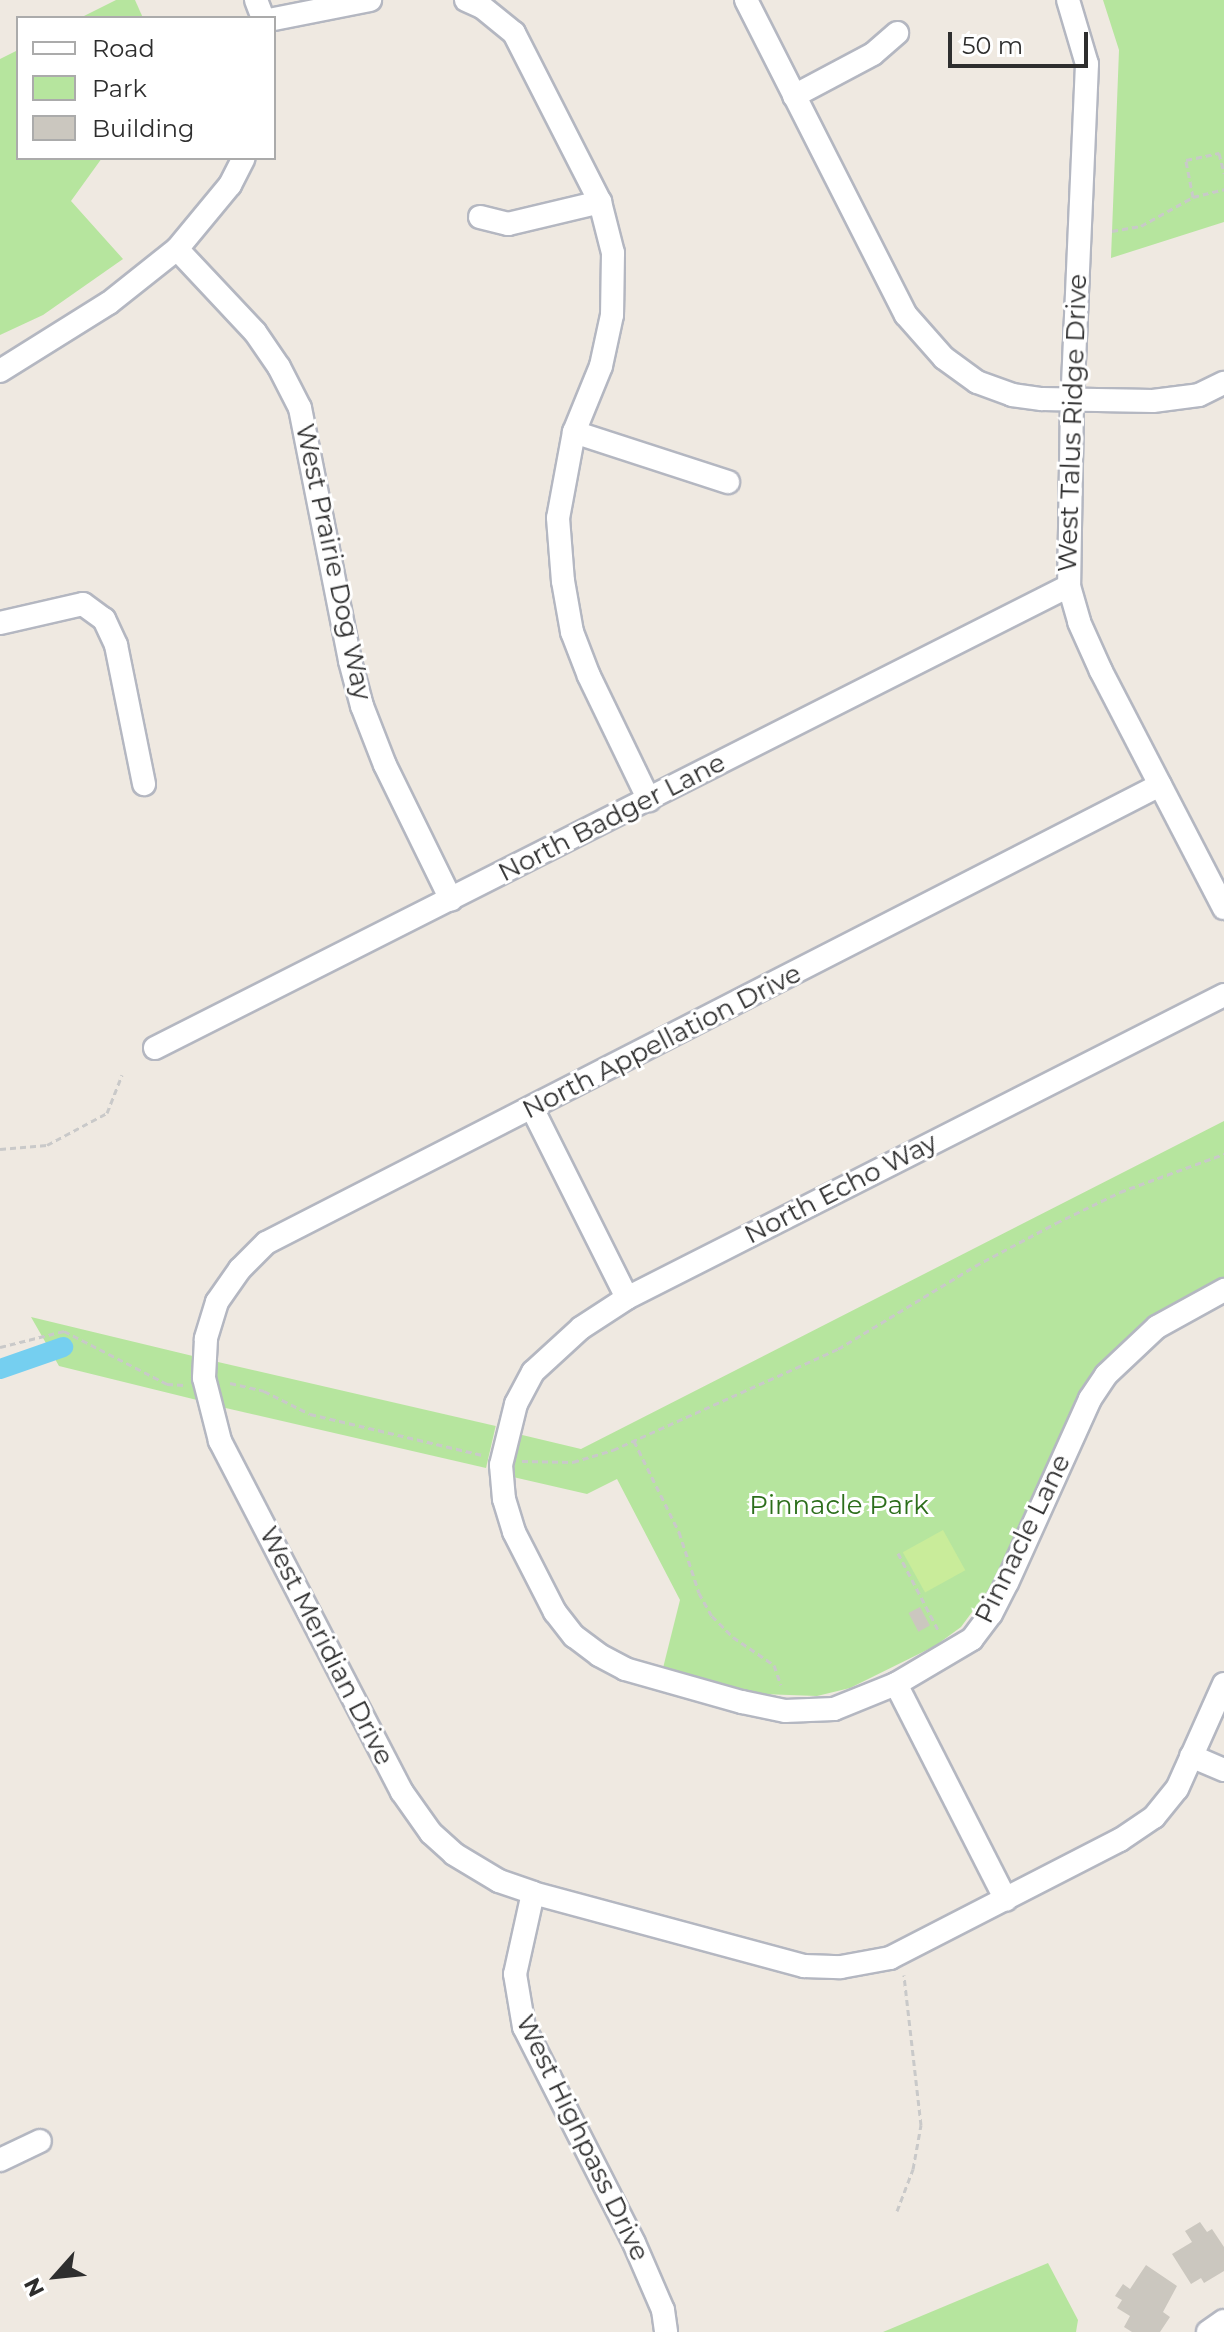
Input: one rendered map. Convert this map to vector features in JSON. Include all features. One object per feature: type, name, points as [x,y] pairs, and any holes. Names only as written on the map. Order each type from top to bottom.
[{"type":"street","points":[[276,19],[370,0]]},
{"type":"street","points":[[746,0],[900,304],[923,338],[977,382],[1012,395],[1072,401],[1153,401],[1199,395],[1224,383]]},
{"type":"street","name":"West Talus Ridge Drive","points":[[1068,0],[1087,64],[1072,401],[1069,586],[1079,622],[1101,671],[1224,908]]},
{"type":"street","points":[[477,2],[514,33],[600,202],[613,253],[612,315],[601,366],[574,432],[558,518],[563,581],[572,632],[589,676],[649,800]]},
{"type":"street","points":[[794,96],[873,54],[897,33]]},
{"type":"street","points":[[0,371],[109,303],[177,249],[230,185],[243,160]]},
{"type":"street","points":[[480,217],[508,224],[600,202]]},
{"type":"street","name":"West Prairie Dog Way","points":[[177,249],[255,332],[279,367],[300,408],[350,661],[362,706],[385,765],[451,900]]},
{"type":"street","points":[[574,432],[728,482]]},
{"type":"street","name":"North Badger Lane","points":[[155,1048],[1069,586]]},
{"type":"street","points":[[0,623],[83,604],[104,619],[116,645],[144,784]]},
{"type":"street","name":"North Appellation Drive","points":[[206,1339],[217,1302],[240,1269],[266,1243],[1160,785]]},
{"type":"street","name":"North Echo Way","points":[[506,1435],[516,1404],[533,1372],[581,1328],[627,1298],[1224,995]]},
{"type":"street","points":[[532,1108],[627,1298]]},
{"type":"street","name":"Pinnacle Lane","points":[[506,1435],[502,1459],[504,1499],[530,1569],[555,1612],[574,1636],[625,1669],[785,1711],[834,1709],[896,1684],[972,1639],[991,1614],[1090,1399],[1106,1375],[1157,1327],[1224,1290]]},
{"type":"street","name":"West Meridian Drive","points":[[206,1339],[204,1378],[220,1441],[402,1792],[431,1833],[454,1854],[499,1881],[533,1893],[770,1960],[804,1966],[841,1967],[904,1952],[1120,1840],[1154,1817],[1177,1789],[1224,1684]]},
{"type":"street","points":[[896,1684],[1006,1900]]},
{"type":"street","points":[[1191,1756],[1224,1770]]},
{"type":"street","name":"West Highpass Drive","points":[[533,1893],[515,1974],[524,2027],[634,2243],[663,2310],[666,2332]]},
{"type":"street","points":[[0,2160],[40,2141]]},
{"type":"street","points":[[1208,2332],[1224,2321]]},
{"type":"path","points":[[1193,197],[1186,160],[1219,153],[1224,173]]},
{"type":"path","points":[[1112,231],[1141,226],[1193,197],[1224,189]]},
{"type":"path","points":[[0,1149],[47,1145],[107,1113],[122,1075]]},
{"type":"path","points":[[230,1383],[264,1391],[310,1414],[502,1459],[573,1462],[634,1441],[838,1349],[975,1266],[1056,1223],[1120,1192],[1224,1154]]},
{"type":"path","points":[[0,1347],[56,1331],[71,1334],[167,1384],[184,1385]]},
{"type":"path","points":[[634,1441],[679,1532],[699,1593],[712,1616],[733,1637],[774,1665],[781,1685]]},
{"type":"path","points":[[898,1553],[938,1630]]},
{"type":"path","points":[[897,2211],[913,2169],[921,2125],[902,1963]]},
{"type":"green space","points":[[116,0],[135,0],[142,16],[84,16]]},
{"type":"green space","points":[[1103,0],[1224,0],[1224,222],[1111,258],[1119,50]]},
{"type":"green space","points":[[16,51],[16,160],[101,160],[71,201],[123,259],[43,315],[0,335],[0,59]]},
{"type":"green space","name":"Pinnacle Park","points":[[1224,1121],[1224,1280],[1073,1410],[997,1578],[961,1627],[935,1646],[850,1688],[817,1696],[761,1694],[663,1668],[680,1600],[617,1479],[587,1494],[513,1477],[518,1434],[581,1449]]},
{"type":"green space","points":[[31,1317],[197,1357],[194,1384],[197,1400],[59,1366]]},
{"type":"green space","points":[[218,1362],[496,1426],[486,1468],[208,1404]]},
{"type":"green space","points":[[943,1530],[965,1570],[925,1593],[903,1552]]},
{"type":"green space","points":[[1048,2263],[1078,2320],[1076,2332],[883,2332]]},
{"type":"building","points":[[920,1607],[930,1626],[918,1632],[909,1613]]},
{"type":"building","points":[[1200,2222],[1207,2232],[1212,2229],[1224,2247],[1224,2271],[1204,2283],[1201,2278],[1191,2284],[1172,2254],[1192,2242],[1185,2231]]},
{"type":"building","points":[[1146,2265],[1177,2286],[1163,2312],[1170,2317],[1160,2332],[1132,2332],[1124,2327],[1130,2316],[1117,2308],[1122,2300],[1115,2296],[1123,2284],[1130,2289]]},
{"type":"waterway","points":[[0,1369],[63,1347]]}]
